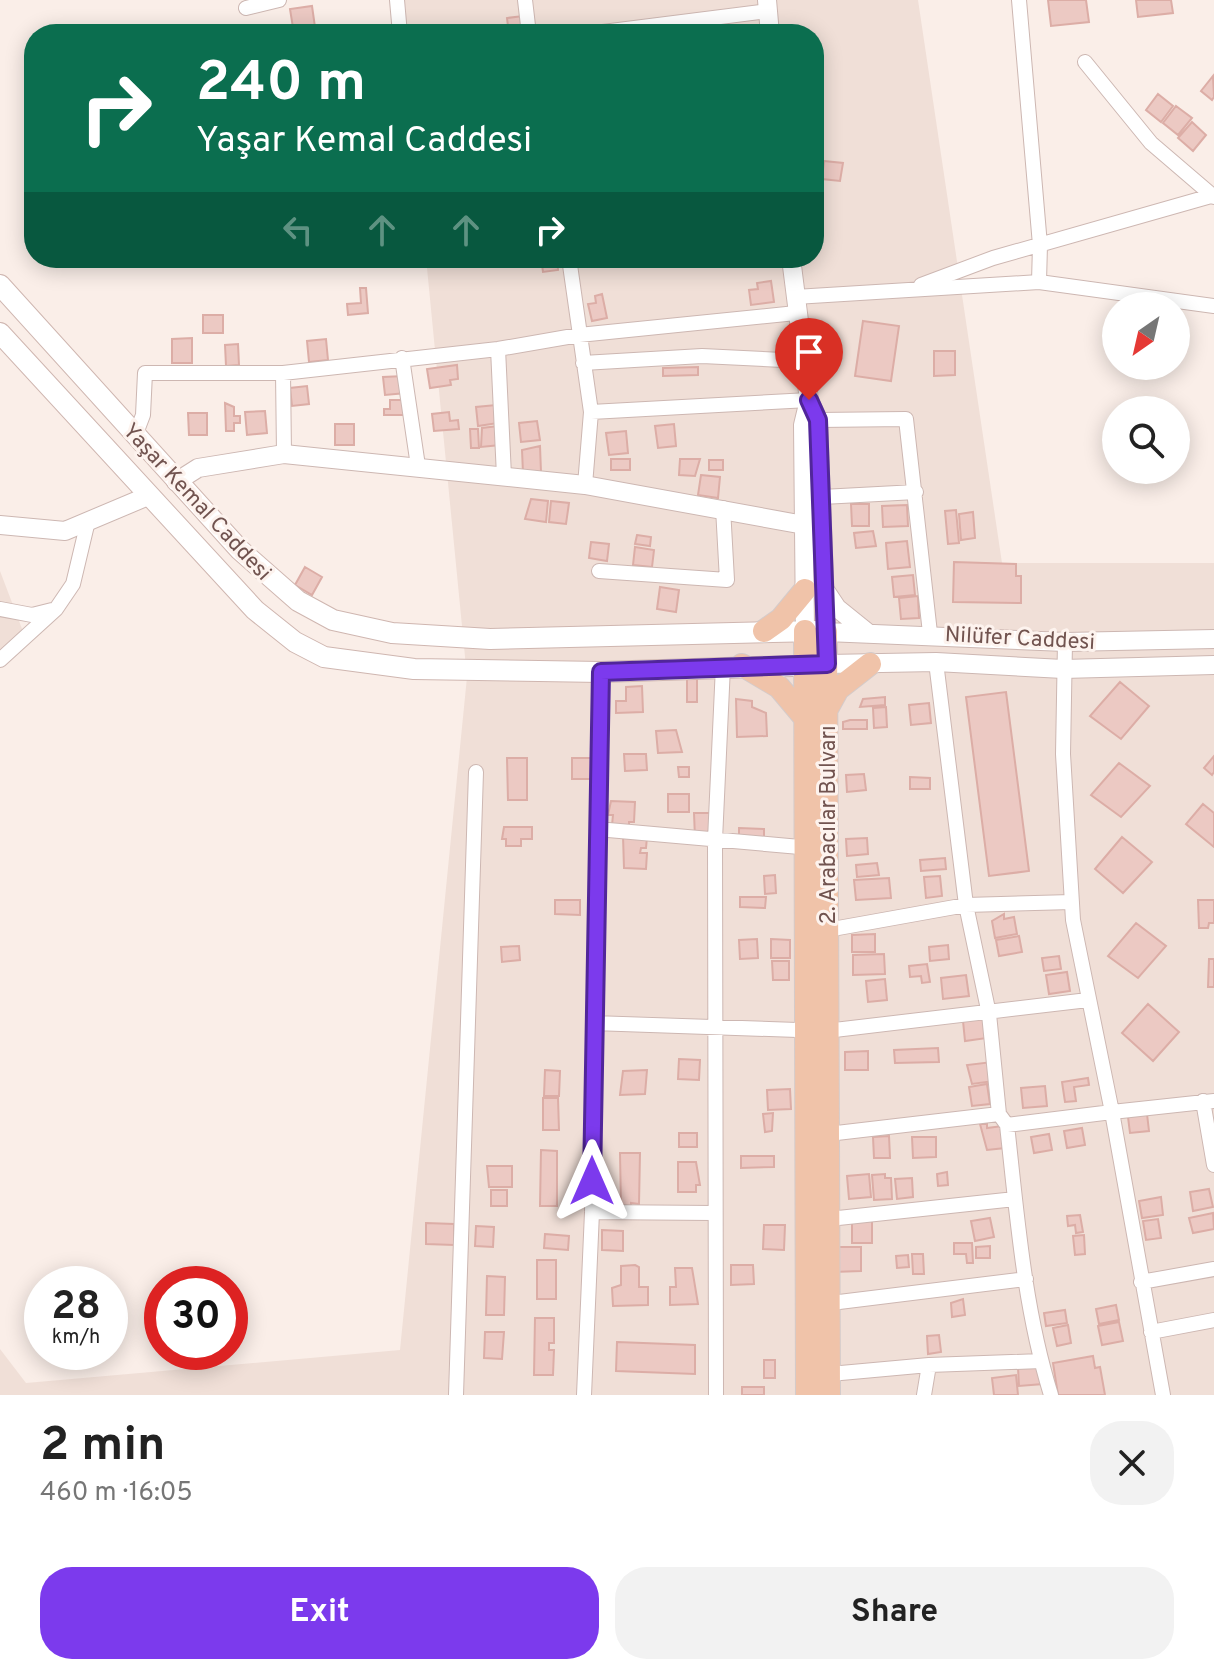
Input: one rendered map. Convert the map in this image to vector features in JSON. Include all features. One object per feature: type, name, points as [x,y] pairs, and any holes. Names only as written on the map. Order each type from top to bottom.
[{"type":"main road","name":"Yaşar Kemal Caddesi","points":[[0,285],[176,482],[279,587],[314,611],[359,627],[392,633],[490,639],[816,631]]},
{"type":"main road","name":"Yaşar Kemal Caddesi","points":[[0,333],[266,621],[316,654],[352,663],[414,669],[601,672],[732,665],[816,665]]},
{"type":"main road","points":[[764,631],[815,590]]},
{"type":"main road","points":[[807,1395],[817,1030],[805,718],[816,665],[816,631]]},
{"type":"main road","points":[[827,710],[838,689],[870,664]]},
{"type":"main road","points":[[732,665],[779,687],[805,718]]},
{"type":"main road","name":"2. Arabacılar Bulvarı","points":[[816,665],[827,710],[827,930],[817,1030],[828,1134],[830,1385]]},
{"type":"street","points":[[246,8],[279,0]]},
{"type":"street","points":[[397,0],[399,24]]},
{"type":"street","points":[[525,0],[528,24]]},
{"type":"street","points":[[1019,0],[1040,245],[1039,282]]},
{"type":"street","points":[[649,24],[768,5]]},
{"type":"street","points":[[1085,62],[1151,143],[1213,197]]},
{"type":"street","points":[[905,291],[1040,245],[1213,197]]},
{"type":"street","points":[[570,268],[591,412],[585,485]]},
{"type":"street","points":[[792,268],[809,400],[818,420],[822,497],[815,590],[816,631]]},
{"type":"street","points":[[135,436],[143,415],[145,373],[283,373],[498,349],[579,335],[905,291],[1039,282],[1214,306]]},
{"type":"street","points":[[498,349],[504,476]]},
{"type":"street","points":[[583,363],[702,356],[803,361]]},
{"type":"street","points":[[402,358],[418,466]]},
{"type":"street","points":[[283,373],[284,454]]},
{"type":"street","points":[[591,412],[809,400]]},
{"type":"street","points":[[809,400],[803,425],[804,525],[815,590],[868,633]]},
{"type":"street","points":[[818,420],[906,419],[930,633]]},
{"type":"street","points":[[176,482],[198,468],[284,454],[585,485],[804,525]]},
{"type":"street","points":[[822,497],[916,492]]},
{"type":"street","points":[[0,525],[65,531],[148,496]]},
{"type":"street","points":[[599,571],[727,580],[723,508]]},
{"type":"street","points":[[0,660],[56,609],[73,584],[88,521]]},
{"type":"street","points":[[0,609],[32,615],[56,609]]},
{"type":"street","name":"Nilüfer Caddesi","points":[[816,631],[930,633],[1065,642],[1214,639]]},
{"type":"street","points":[[1065,642],[1063,754],[1072,902],[1163,1395]]},
{"type":"street","points":[[816,665],[936,662],[1063,669],[1214,665]]},
{"type":"street","points":[[936,662],[966,905],[989,1014],[1026,1279],[1041,1361],[1051,1395]]},
{"type":"street","points":[[716,1395],[713,1213],[715,840],[732,665]]},
{"type":"street","points":[[584,1395],[592,1212],[601,672]]},
{"type":"street","points":[[456,1395],[476,772]]},
{"type":"street","points":[[597,829],[800,847]]},
{"type":"street","points":[[827,930],[966,905],[1072,902]]},
{"type":"street","points":[[593,1023],[817,1030],[989,1014],[1088,1000]]},
{"type":"street","points":[[828,1134],[1112,1112],[1209,1101],[1214,1165]]},
{"type":"street","points":[[829,1219],[1015,1199]]},
{"type":"street","points":[[592,1212],[713,1213]]},
{"type":"street","points":[[1141,1282],[1214,1269]]},
{"type":"street","points":[[831,1303],[1026,1279]]},
{"type":"street","points":[[1151,1332],[1214,1320]]},
{"type":"street","points":[[830,1385],[929,1365],[1041,1361]]},
{"type":"street","points":[[924,1395],[929,1365]]},
{"type":"shaded area","points":[[402,0],[918,0],[1002,563],[1214,563],[1214,1395],[0,1395],[0,1349],[26,1383],[173,1370],[248,1370],[248,1363],[400,1350],[467,677],[427,268],[824,268],[824,24],[404,24]]},
{"type":"shaded area","points":[[0,571],[27,642],[0,668]]},
{"type":"building","points":[[1048,0],[1086,0],[1089,22],[1051,26]]},
{"type":"building","points":[[1136,0],[1171,0],[1173,13],[1138,17]]},
{"type":"building","points":[[312,6],[315,24],[292,24],[290,9]]},
{"type":"building","points":[[523,16],[524,24],[508,24],[507,18]]},
{"type":"building","points":[[1213,76],[1214,97],[1212,100],[1201,91]]},
{"type":"building","points":[[1158,94],[1173,106],[1161,122],[1146,110]]},
{"type":"building","points":[[1176,106],[1192,118],[1178,135],[1163,123]]},
{"type":"building","points":[[1192,122],[1206,135],[1193,151],[1178,138]]},
{"type":"building","points":[[824,161],[843,163],[840,181],[824,179]]},
{"type":"building","points":[[542,268],[558,268],[558,270],[543,272]]},
{"type":"building","points":[[771,281],[774,302],[751,305],[749,290],[758,289],[757,283]]},
{"type":"building","points":[[360,288],[366,288],[368,313],[348,315],[347,304],[361,303]]},
{"type":"building","points":[[602,294],[607,318],[592,321],[588,304],[596,303],[595,296]]},
{"type":"building","points":[[203,315],[223,315],[223,333],[203,333]]},
{"type":"building","points":[[863,321],[899,326],[891,381],[855,376]]},
{"type":"building","points":[[192,338],[192,363],[172,363],[172,339]]},
{"type":"building","points":[[326,339],[328,360],[309,362],[307,341]]},
{"type":"building","points":[[238,344],[239,365],[226,366],[225,345]]},
{"type":"building","points":[[934,351],[955,351],[955,375],[934,376]]},
{"type":"building","points":[[457,365],[458,379],[450,380],[451,385],[430,388],[427,369]]},
{"type":"building","points":[[698,367],[698,375],[663,376],[663,368]]},
{"type":"building","points":[[404,376],[406,393],[385,395],[383,377]]},
{"type":"building","points":[[307,386],[309,404],[292,406],[290,388]]},
{"type":"building","points":[[390,400],[406,400],[406,415],[384,415],[384,409],[390,409]]},
{"type":"building","points":[[225,403],[234,407],[234,416],[240,416],[240,423],[234,423],[234,431],[226,431]]},
{"type":"building","points":[[496,405],[498,423],[478,426],[476,407]]},
{"type":"building","points":[[265,411],[267,433],[247,435],[245,412]]},
{"type":"building","points":[[449,412],[450,421],[458,420],[459,429],[434,431],[432,414]]},
{"type":"building","points":[[188,413],[207,413],[207,435],[189,435]]},
{"type":"building","points":[[537,421],[540,440],[521,442],[519,423]]},
{"type":"building","points":[[335,424],[354,424],[354,445],[335,445]]},
{"type":"building","points":[[674,424],[676,446],[658,448],[655,426]]},
{"type":"building","points":[[498,426],[500,445],[481,447],[482,428]]},
{"type":"building","points":[[470,429],[478,429],[479,448],[471,448]]},
{"type":"building","points":[[626,431],[628,453],[609,455],[606,433]]},
{"type":"building","points":[[540,446],[541,472],[523,473],[522,450]]},
{"type":"building","points":[[611,459],[630,459],[630,470],[611,470]]},
{"type":"building","points":[[680,459],[700,459],[695,476],[679,475]]},
{"type":"building","points":[[709,460],[723,460],[723,470],[709,470]]},
{"type":"building","points":[[701,475],[720,477],[718,498],[698,495]]},
{"type":"building","points":[[531,499],[548,501],[546,522],[525,519]]},
{"type":"building","points":[[551,501],[569,503],[566,524],[549,522]]},
{"type":"building","points":[[851,504],[869,504],[869,526],[852,526]]},
{"type":"building","points":[[907,505],[908,526],[883,527],[882,506]]},
{"type":"building","points":[[956,510],[959,543],[948,544],[945,511]]},
{"type":"building","points":[[973,512],[975,538],[961,540],[959,514]]},
{"type":"building","points":[[873,531],[876,546],[856,548],[854,533]]},
{"type":"building","points":[[637,535],[651,537],[650,546],[635,544]]},
{"type":"building","points":[[907,541],[910,567],[888,569],[886,543]]},
{"type":"building","points":[[591,542],[609,544],[607,561],[589,558]]},
{"type":"building","points":[[635,547],[654,550],[652,567],[633,565]]},
{"type":"building","points":[[954,562],[1016,564],[1016,576],[1021,576],[1021,603],[953,602]]},
{"type":"building","points":[[305,567],[322,577],[312,595],[295,585]]},
{"type":"building","points":[[913,575],[915,595],[894,597],[892,577]]},
{"type":"building","points":[[660,587],[679,590],[676,612],[657,609]]},
{"type":"building","points":[[918,596],[919,618],[901,619],[899,598]]},
{"type":"building","points":[[687,679],[697,679],[697,702],[687,702]]},
{"type":"building","points":[[1120,682],[1149,706],[1121,739],[1090,716]]},
{"type":"building","points":[[642,686],[643,712],[616,713],[616,701],[626,701],[626,687]]},
{"type":"building","points":[[1006,692],[1029,871],[989,876],[966,697]]},
{"type":"building","points":[[885,697],[885,705],[860,707],[863,699]]},
{"type":"building","points":[[736,699],[752,701],[752,707],[766,713],[767,736],[737,737]]},
{"type":"building","points":[[929,703],[931,723],[911,725],[909,705]]},
{"type":"building","points":[[886,707],[887,727],[874,728],[873,708]]},
{"type":"building","points":[[867,720],[867,729],[843,729],[843,722]]},
{"type":"building","points":[[676,730],[682,752],[658,753],[656,731]]},
{"type":"building","points":[[624,754],[646,754],[647,770],[625,771]]},
{"type":"building","points":[[1214,756],[1214,772],[1212,775],[1204,768]]},
{"type":"building","points":[[507,758],[527,758],[527,800],[508,800]]},
{"type":"building","points":[[572,758],[593,758],[592,779],[572,779]]},
{"type":"building","points":[[1119,763],[1150,786],[1121,817],[1091,795]]},
{"type":"building","points":[[678,767],[689,767],[689,777],[679,777]]},
{"type":"building","points":[[864,774],[866,790],[847,792],[846,775]]},
{"type":"building","points":[[910,777],[930,778],[930,789],[910,789]]},
{"type":"building","points":[[668,794],[689,794],[689,812],[668,812]]},
{"type":"building","points":[[611,801],[635,802],[634,822],[629,822],[629,826],[612,825],[613,815],[608,815]]},
{"type":"building","points":[[1203,804],[1214,813],[1214,847],[1186,824]]},
{"type":"building","points":[[694,813],[711,813],[711,838],[695,838]]},
{"type":"building","points":[[504,827],[532,827],[532,839],[521,839],[521,846],[506,846],[506,839],[502,839]]},
{"type":"building","points":[[739,828],[764,829],[764,841],[739,839]]},
{"type":"building","points":[[623,836],[647,837],[646,848],[641,848],[640,853],[647,853],[646,869],[624,868]]},
{"type":"building","points":[[1122,837],[1152,862],[1123,893],[1095,869]]},
{"type":"building","points":[[867,838],[868,854],[847,856],[846,839]]},
{"type":"building","points":[[945,858],[946,869],[921,871],[920,860]]},
{"type":"building","points":[[877,863],[879,875],[857,877],[856,865]]},
{"type":"building","points":[[775,875],[776,893],[765,894],[764,876]]},
{"type":"building","points":[[940,876],[942,896],[926,898],[924,877]]},
{"type":"building","points":[[889,878],[891,898],[856,900],[854,880]]},
{"type":"building","points":[[740,897],[766,897],[765,908],[740,907]]},
{"type":"building","points":[[555,900],[580,900],[580,915],[555,914]]},
{"type":"building","points":[[1198,900],[1214,900],[1214,923],[1209,923],[1208,928],[1199,928]]},
{"type":"building","points":[[1004,914],[1004,919],[1014,917],[1017,934],[995,938],[992,921]]},
{"type":"building","points":[[1136,923],[1166,946],[1138,978],[1108,956]]},
{"type":"building","points":[[875,934],[875,952],[852,952],[852,935]]},
{"type":"building","points":[[1019,936],[1022,952],[999,956],[996,940]]},
{"type":"building","points":[[757,939],[758,958],[740,959],[739,940]]},
{"type":"building","points":[[771,939],[790,940],[790,958],[771,958]]},
{"type":"building","points":[[948,945],[949,959],[930,961],[929,947]]},
{"type":"building","points":[[519,946],[520,960],[502,962],[501,947]]},
{"type":"building","points":[[884,954],[885,974],[853,975],[853,955]]},
{"type":"building","points":[[1059,956],[1061,969],[1044,971],[1042,958]]},
{"type":"building","points":[[1209,959],[1214,959],[1214,987],[1208,987]]},
{"type":"building","points":[[772,961],[789,961],[789,980],[773,980]]},
{"type":"building","points":[[927,964],[930,982],[922,983],[921,976],[910,977],[909,966]]},
{"type":"building","points":[[1067,972],[1070,991],[1049,994],[1046,975]]},
{"type":"building","points":[[966,975],[969,996],[943,999],[941,978]]},
{"type":"building","points":[[885,979],[887,1000],[868,1002],[866,981]]},
{"type":"building","points":[[1148,1004],[1179,1032],[1153,1061],[1122,1033]]},
{"type":"building","points":[[985,1019],[987,1038],[965,1041],[963,1021]]},
{"type":"building","points":[[938,1048],[939,1062],[895,1063],[894,1050]]},
{"type":"building","points":[[868,1051],[868,1070],[845,1070],[845,1052]]},
{"type":"building","points":[[679,1059],[700,1060],[699,1080],[678,1079]]},
{"type":"building","points":[[992,1062],[994,1081],[972,1084],[967,1065]]},
{"type":"building","points":[[545,1070],[560,1071],[559,1096],[544,1096]]},
{"type":"building","points":[[647,1070],[645,1094],[620,1095],[623,1071]]},
{"type":"building","points":[[1088,1078],[1089,1085],[1074,1087],[1076,1101],[1065,1102],[1062,1082]]},
{"type":"building","points":[[987,1084],[990,1104],[972,1106],[969,1087]]},
{"type":"building","points":[[1045,1086],[1047,1106],[1023,1108],[1021,1088]]},
{"type":"building","points":[[790,1089],[791,1109],[768,1110],[767,1090]]},
{"type":"building","points":[[543,1098],[558,1098],[559,1130],[543,1130]]},
{"type":"building","points":[[773,1113],[772,1131],[765,1132],[763,1114]]},
{"type":"building","points":[[1147,1114],[1149,1131],[1130,1133],[1128,1117]]},
{"type":"building","points":[[980,1124],[987,1124],[987,1128],[1002,1126],[1005,1148],[987,1150]]},
{"type":"building","points":[[1082,1128],[1085,1145],[1067,1148],[1064,1131]]},
{"type":"building","points":[[679,1133],[697,1133],[697,1147],[679,1147]]},
{"type":"building","points":[[1049,1134],[1052,1150],[1034,1153],[1031,1137]]},
{"type":"building","points":[[889,1136],[890,1158],[874,1158],[873,1137]]},
{"type":"building","points":[[912,1137],[936,1137],[936,1157],[913,1158]]},
{"type":"building","points":[[541,1150],[557,1151],[557,1206],[540,1206]]},
{"type":"building","points":[[620,1153],[640,1153],[639,1204],[631,1203],[631,1207],[621,1207]]},
{"type":"building","points":[[741,1156],[774,1156],[774,1167],[741,1168]]},
{"type":"building","points":[[678,1162],[696,1162],[700,1185],[696,1185],[696,1192],[678,1192]]},
{"type":"building","points":[[487,1166],[512,1166],[512,1187],[489,1187]]},
{"type":"building","points":[[947,1172],[948,1185],[938,1186],[937,1174]]},
{"type":"building","points":[[869,1174],[871,1197],[849,1199],[847,1176]]},
{"type":"building","points":[[885,1174],[885,1178],[891,1178],[892,1199],[874,1200],[872,1175]]},
{"type":"building","points":[[912,1178],[913,1197],[897,1199],[895,1179]]},
{"type":"building","points":[[1209,1189],[1213,1207],[1193,1211],[1190,1192]]},
{"type":"building","points":[[491,1190],[507,1190],[507,1206],[491,1206]]},
{"type":"building","points":[[1161,1197],[1163,1215],[1142,1218],[1139,1201]]},
{"type":"building","points":[[1213,1213],[1214,1229],[1193,1233],[1189,1218]]},
{"type":"building","points":[[1080,1215],[1083,1232],[1076,1233],[1075,1225],[1068,1226],[1067,1216]]},
{"type":"building","points":[[990,1218],[994,1237],[975,1241],[971,1221]]},
{"type":"building","points":[[1158,1219],[1161,1238],[1146,1240],[1143,1221]]},
{"type":"building","points":[[852,1221],[872,1221],[872,1243],[852,1243]]},
{"type":"building","points":[[426,1223],[454,1224],[454,1245],[426,1244]]},
{"type":"building","points":[[764,1225],[785,1225],[784,1250],[763,1249]]},
{"type":"building","points":[[476,1226],[494,1227],[493,1247],[475,1246]]},
{"type":"building","points":[[602,1230],[623,1231],[623,1251],[602,1250]]},
{"type":"building","points":[[545,1234],[569,1236],[568,1250],[544,1248]]},
{"type":"building","points":[[1084,1235],[1085,1254],[1075,1255],[1073,1236]]},
{"type":"building","points":[[954,1243],[972,1243],[973,1263],[967,1263],[966,1254],[954,1254]]},
{"type":"building","points":[[990,1246],[990,1258],[976,1258],[976,1247]]},
{"type":"building","points":[[833,1247],[861,1247],[861,1271],[833,1272]]},
{"type":"building","points":[[912,1254],[923,1254],[924,1274],[913,1274]]},
{"type":"building","points":[[908,1255],[909,1267],[897,1268],[896,1256]]},
{"type":"building","points":[[537,1260],[556,1260],[556,1299],[537,1299]]},
{"type":"building","points":[[731,1265],[753,1265],[754,1284],[731,1285]]},
{"type":"building","points":[[621,1266],[639,1267],[639,1287],[648,1287],[648,1305],[613,1306],[612,1288],[621,1285]]},
{"type":"building","points":[[675,1268],[692,1268],[698,1304],[670,1305],[670,1287],[676,1287]]},
{"type":"building","points":[[487,1276],[505,1277],[504,1315],[486,1315]]},
{"type":"building","points":[[963,1299],[965,1315],[952,1317],[951,1303]]},
{"type":"building","points":[[1116,1305],[1119,1320],[1099,1324],[1096,1309]]},
{"type":"building","points":[[1065,1310],[1067,1323],[1046,1326],[1044,1313]]},
{"type":"building","points":[[535,1318],[554,1318],[554,1343],[549,1343],[549,1350],[554,1350],[553,1375],[534,1375]]},
{"type":"building","points":[[1119,1322],[1123,1341],[1102,1345],[1098,1326]]},
{"type":"building","points":[[1068,1325],[1071,1343],[1057,1346],[1053,1328]]},
{"type":"building","points":[[485,1332],[504,1332],[502,1359],[484,1358]]},
{"type":"building","points":[[939,1335],[941,1352],[928,1354],[927,1336]]},
{"type":"building","points":[[617,1342],[695,1345],[695,1374],[616,1371]]},
{"type":"building","points":[[1093,1356],[1095,1368],[1100,1367],[1105,1395],[1058,1395],[1053,1363]]},
{"type":"building","points":[[764,1360],[775,1360],[775,1378],[764,1378]]},
{"type":"building","points":[[1042,1366],[1043,1384],[1019,1386],[1018,1368]]},
{"type":"building","points":[[1016,1375],[1018,1395],[994,1395],[992,1378]]},
{"type":"building","points":[[742,1387],[764,1387],[764,1395],[742,1395]]},
{"type":"route","points":[[592,1181],[601,672],[827,664],[818,420],[809,400]]}]
